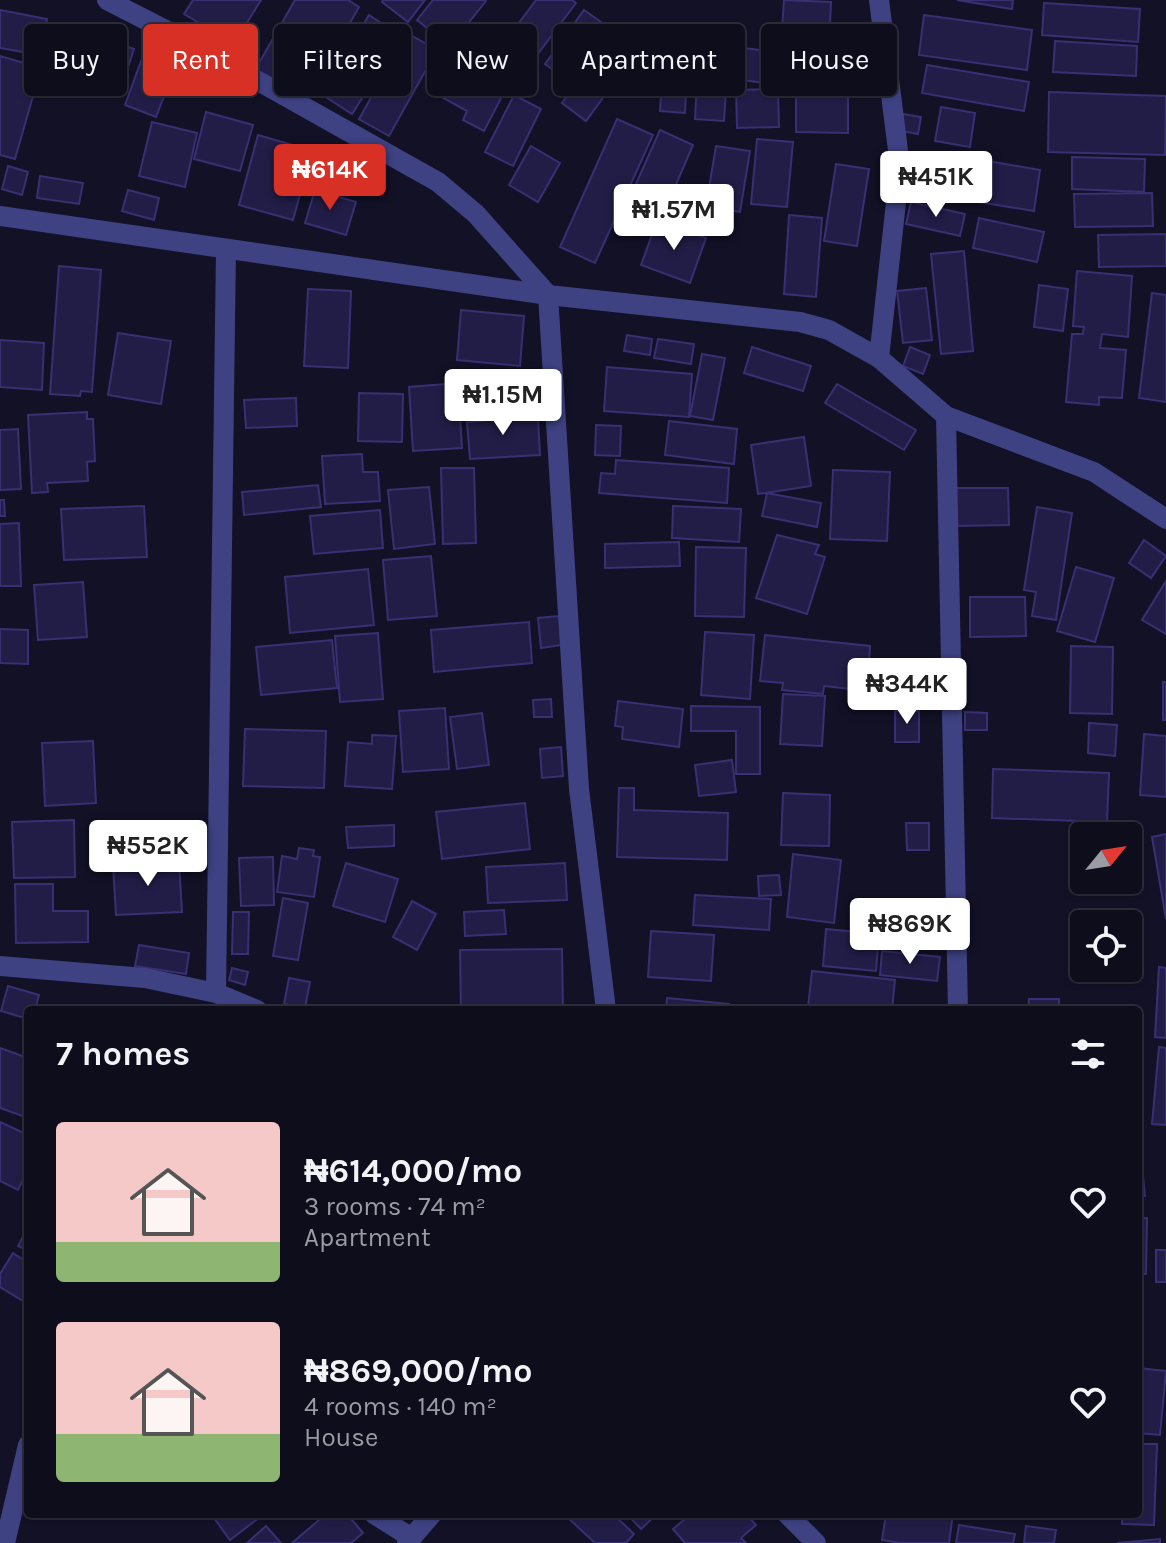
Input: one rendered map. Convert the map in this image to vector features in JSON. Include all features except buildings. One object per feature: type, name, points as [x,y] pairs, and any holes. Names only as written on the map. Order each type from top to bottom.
[{"type":"street","points":[[107,0],[187,41],[438,182],[476,214],[548,295],[579,789],[606,1006]]},
{"type":"street","points":[[879,0],[900,166],[879,358]]},
{"type":"street","points":[[0,216],[548,295],[800,322],[829,330],[879,358],[946,416],[1094,472],[1166,519]]},
{"type":"street","points":[[216,993],[226,249]]},
{"type":"street","points":[[946,416],[958,1006]]},
{"type":"street","points":[[0,966],[145,978],[216,993],[247,1006]]},
{"type":"street","points":[[5,1543],[24,1462]]},
{"type":"street","points":[[380,1518],[410,1540],[429,1518]]},
{"type":"street","points":[[791,1518],[816,1543]]}]
